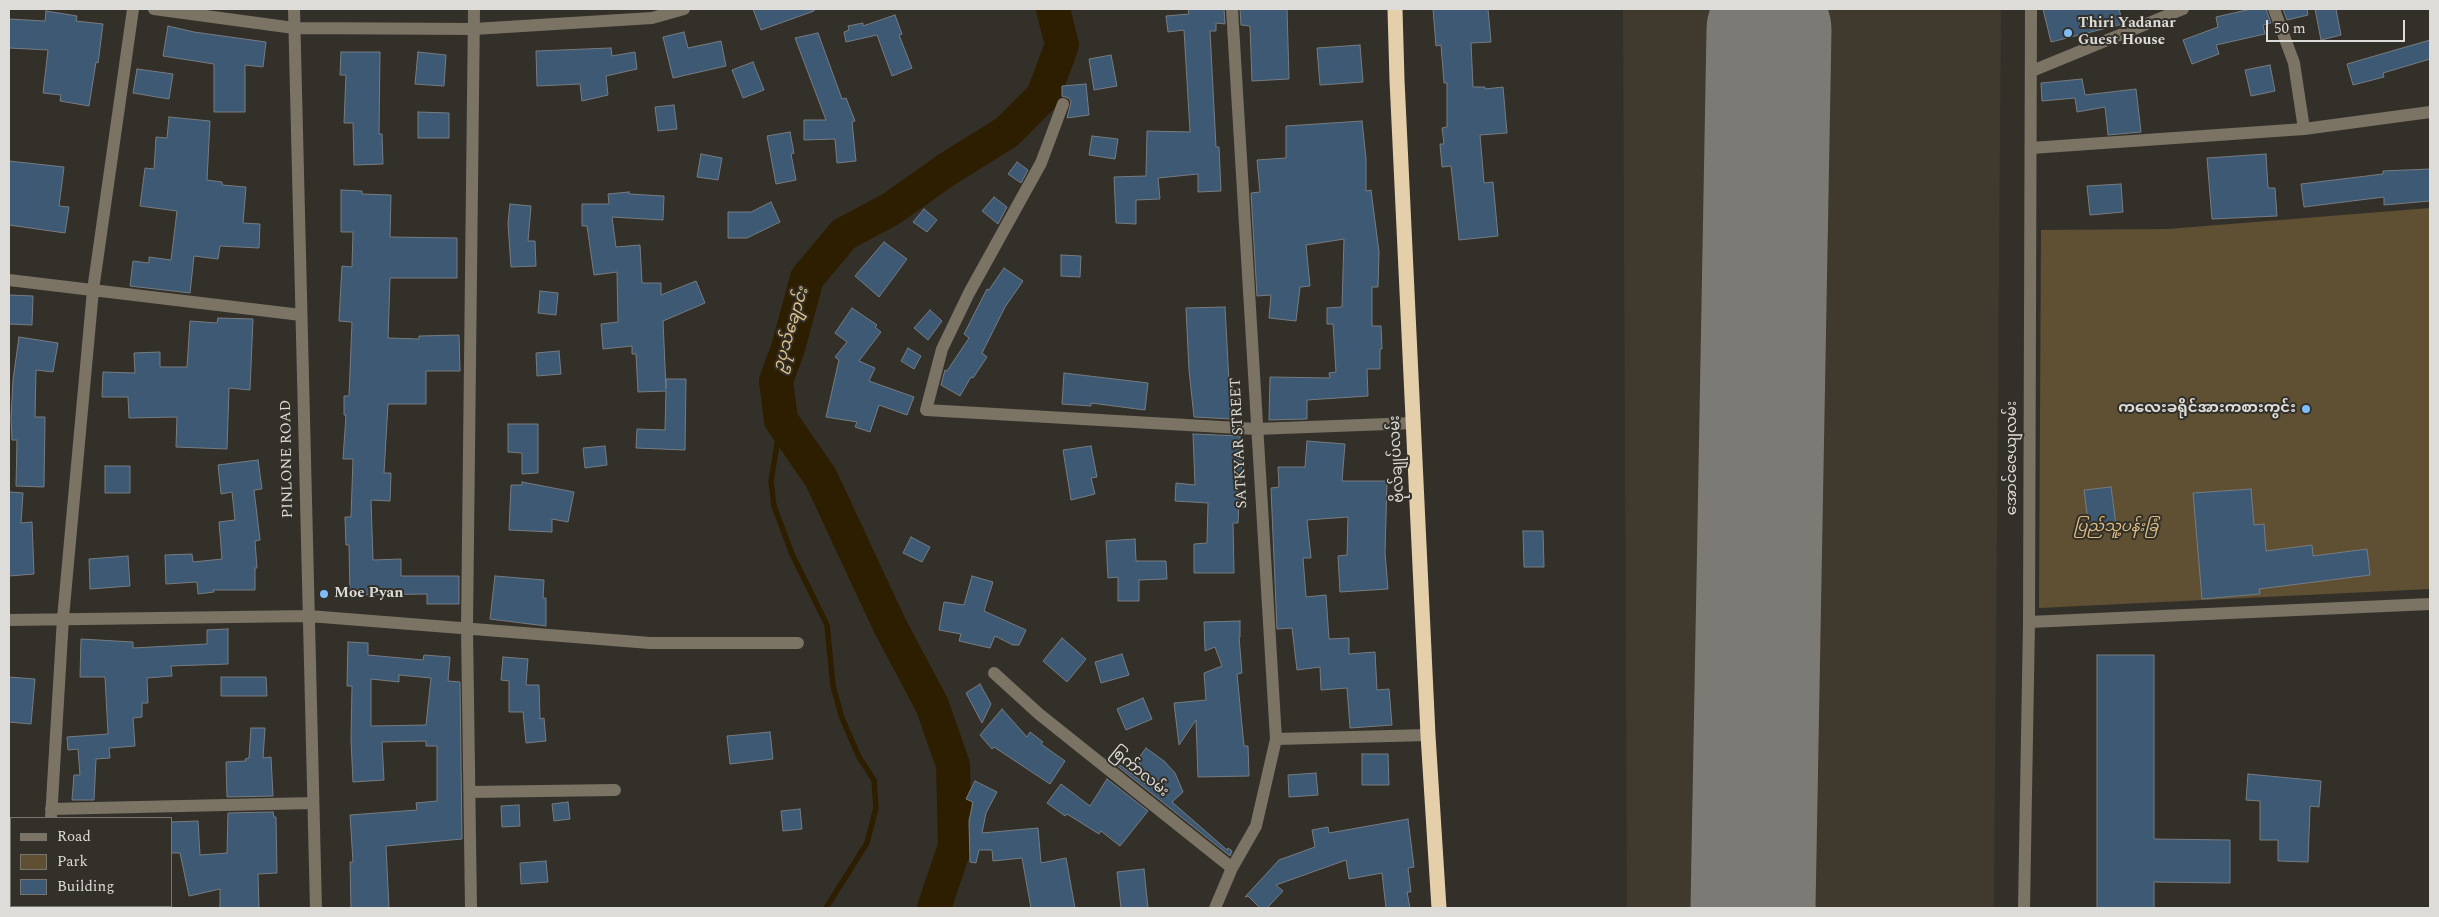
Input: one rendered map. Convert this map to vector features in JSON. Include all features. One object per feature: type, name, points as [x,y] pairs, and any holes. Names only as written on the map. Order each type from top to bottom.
[{"type":"highway","name":"ဗိုလ်ချုပ်လမ်း","points":[[1395,9],[1396,80],[1428,735],[1439,908]]},
{"type":"street","points":[[133,9],[93,290],[64,618],[51,814],[313,803]]},
{"type":"street","points":[[154,9],[294,28],[474,29],[652,18],[684,9]]},
{"type":"street","name":"PINLONE ROAD","points":[[294,9],[316,908]]},
{"type":"street","points":[[471,908],[467,628],[474,9]]},
{"type":"street","name":"SATKYAR STREET","points":[[1232,9],[1276,739],[1256,826],[1232,868]]},
{"type":"street","name":"အောင်ဇေယျလမ်း","points":[[2024,908],[2029,622],[2031,9]]},
{"type":"street","points":[[2032,70],[2183,9]]},
{"type":"street","points":[[2274,9],[2294,63],[2304,129]]},
{"type":"street","points":[[1063,104],[1041,163],[969,293],[942,349],[926,410],[1256,429],[1414,423]]},
{"type":"street","points":[[2031,148],[2304,129],[2430,112]]},
{"type":"street","points":[[9,280],[301,315]]},
{"type":"street","points":[[2029,622],[2430,604]]},
{"type":"street","points":[[9,620],[308,616],[650,643],[798,643]]},
{"type":"street","name":"စြက်ာလမ်း","points":[[994,673],[1039,714],[1232,868]]},
{"type":"street","points":[[1276,739],[1428,735]]},
{"type":"street","points":[[470,792],[615,790]]},
{"type":"street","points":[[1215,908],[1232,868]]},
{"type":"shaded area","points":[[1623,9],[2001,9],[1994,908],[1627,908]]},
{"type":"green space","name":"ကလေးခရိုင်အားကစားကွင်း","points":[[2430,208],[2430,589],[2039,608],[2041,230],[2168,229]]},
{"type":"building","points":[[753,9],[814,9],[814,11],[761,30]]},
{"type":"building","points":[[1188,9],[1224,9],[1225,24],[1216,23],[1216,31],[1210,31],[1216,147],[1219,147],[1221,191],[1198,192],[1198,174],[1158,178],[1160,199],[1136,200],[1136,224],[1116,223],[1114,177],[1146,176],[1147,131],[1190,132],[1184,30],[1168,32],[1166,16],[1189,14]]},
{"type":"building","points":[[1240,9],[1287,9],[1289,79],[1252,81],[1250,26],[1241,25]]},
{"type":"building","points":[[1433,9],[1488,9],[1491,42],[1471,43],[1473,87],[1485,87],[1485,89],[1503,87],[1507,133],[1480,135],[1484,183],[1493,182],[1498,236],[1459,240],[1451,166],[1442,167],[1440,144],[1444,144],[1442,128],[1447,127],[1447,83],[1444,83],[1441,45],[1436,46]]},
{"type":"building","name":"Thiri Yadanar Guest House","points":[[2043,9],[2119,9],[2123,24],[2051,42]]},
{"type":"building","points":[[2251,9],[2266,9],[2271,23],[2263,25],[2265,34],[2216,45],[2219,54],[2192,64],[2183,40],[2218,27],[2216,17]]},
{"type":"building","points":[[2283,9],[2307,9],[2308,15],[2287,20]]},
{"type":"building","points":[[2315,9],[2336,9],[2341,35],[2321,40]]},
{"type":"building","points":[[46,11],[77,16],[76,21],[103,24],[98,63],[96,62],[89,106],[60,101],[61,95],[43,93],[48,50],[9,48],[9,19],[45,21]]},
{"type":"building","points":[[895,15],[902,34],[899,35],[912,68],[892,76],[877,35],[846,42],[844,32],[849,30],[848,26],[863,23],[863,26]]},
{"type":"building","points":[[168,26],[194,32],[266,42],[263,67],[245,65],[245,112],[214,112],[214,64],[163,56]]},
{"type":"building","points":[[684,32],[688,48],[721,41],[726,66],[673,78],[663,37]]},
{"type":"building","points":[[818,33],[842,99],[846,98],[855,121],[852,122],[856,161],[837,163],[835,139],[804,140],[804,120],[826,120],[795,38]]},
{"type":"building","points":[[2430,40],[2430,59],[2383,73],[2384,77],[2353,85],[2347,64]]},
{"type":"building","points":[[1360,45],[1363,82],[1320,85],[1317,48]]},
{"type":"building","points":[[611,48],[612,56],[635,52],[637,69],[606,76],[608,95],[582,101],[580,84],[537,86],[536,51]]},
{"type":"building","points":[[341,52],[380,52],[379,134],[382,134],[383,164],[354,165],[353,123],[344,123],[346,75],[340,75]]},
{"type":"building","points":[[418,52],[446,55],[444,86],[415,84]]},
{"type":"building","points":[[1111,55],[1117,86],[1094,90],[1089,59]]},
{"type":"building","points":[[753,62],[764,90],[743,98],[732,70]]},
{"type":"building","points":[[2270,65],[2275,91],[2251,96],[2245,70]]},
{"type":"building","points":[[137,69],[173,74],[169,99],[133,93]]},
{"type":"building","points":[[2082,79],[2085,95],[2136,89],[2141,132],[2108,135],[2105,107],[2077,112],[2075,98],[2042,101],[2041,83]]},
{"type":"building","points":[[1086,84],[1089,115],[1067,118],[1071,102],[1069,98],[1062,96],[1062,86]]},
{"type":"building","points":[[674,105],[677,129],[658,131],[655,107]]},
{"type":"building","points":[[418,112],[449,113],[449,138],[418,138]]},
{"type":"building","points":[[169,117],[210,121],[207,180],[222,182],[222,185],[246,187],[243,223],[260,224],[259,248],[220,246],[218,259],[194,256],[190,293],[130,286],[133,261],[149,263],[149,257],[171,260],[177,211],[140,206],[145,168],[154,169],[156,137],[167,138]]},
{"type":"building","points":[[1362,121],[1366,159],[1366,191],[1371,190],[1379,252],[1378,287],[1372,287],[1372,326],[1381,326],[1382,349],[1380,349],[1380,369],[1367,369],[1368,396],[1307,400],[1307,419],[1269,420],[1270,377],[1330,378],[1329,373],[1336,372],[1333,324],[1327,324],[1327,308],[1342,307],[1344,239],[1306,245],[1310,286],[1300,287],[1296,321],[1269,318],[1271,295],[1257,296],[1251,193],[1260,192],[1257,160],[1286,158],[1286,126]]},
{"type":"building","points":[[790,132],[794,153],[791,154],[796,180],[776,184],[767,136]]},
{"type":"building","points":[[1092,136],[1118,139],[1115,159],[1089,155]]},
{"type":"building","points":[[701,154],[722,158],[718,180],[697,177]]},
{"type":"building","points":[[2266,154],[2268,188],[2275,188],[2277,216],[2212,219],[2207,158]]},
{"type":"building","points":[[9,161],[64,167],[59,206],[69,207],[65,233],[9,225]]},
{"type":"building","points":[[1017,162],[1028,170],[1021,183],[1008,174]]},
{"type":"building","points":[[2430,169],[2430,201],[2384,205],[2384,197],[2304,207],[2301,184],[2383,174],[2383,171]]},
{"type":"building","points":[[2121,184],[2123,212],[2090,215],[2087,186]]},
{"type":"building","points":[[341,190],[362,191],[362,194],[391,195],[390,237],[457,238],[457,278],[390,278],[388,338],[419,339],[419,336],[459,335],[460,371],[426,371],[426,404],[388,404],[384,473],[391,473],[390,501],[371,500],[373,560],[401,559],[401,576],[459,576],[459,604],[427,604],[427,594],[350,595],[349,545],[346,545],[345,517],[351,517],[353,459],[343,459],[346,415],[344,415],[344,396],[349,396],[352,322],[339,321],[342,266],[352,267],[353,232],[341,232]]},
{"type":"building","points":[[629,192],[629,194],[664,196],[663,220],[612,217],[616,247],[640,245],[642,283],[661,283],[661,295],[696,281],[705,303],[663,321],[666,389],[666,379],[686,379],[685,450],[636,448],[637,429],[665,430],[666,391],[638,392],[636,354],[632,354],[632,346],[603,349],[601,324],[618,322],[617,272],[594,275],[587,226],[582,226],[582,204],[609,204],[608,194]]},
{"type":"building","points":[[994,197],[1007,207],[998,224],[982,211]]},
{"type":"building","points":[[771,202],[780,222],[747,238],[728,238],[728,212],[751,212]]},
{"type":"building","points":[[510,204],[531,206],[528,241],[535,241],[536,266],[511,267],[508,223]]},
{"type":"building","points":[[924,209],[937,220],[927,232],[913,222]]},
{"type":"building","points":[[884,242],[907,259],[879,297],[855,276]]},
{"type":"building","points":[[1061,255],[1081,256],[1080,277],[1061,276]]},
{"type":"building","points":[[1004,268],[1023,281],[1005,307],[982,353],[987,357],[973,378],[971,377],[960,396],[941,385],[945,370],[947,371],[969,338],[964,334],[987,289],[989,290]]},
{"type":"building","points":[[540,291],[558,293],[556,315],[538,313]]},
{"type":"building","points":[[9,295],[33,296],[32,325],[9,324]]},
{"type":"building","points":[[1225,307],[1231,419],[1194,417],[1189,370],[1186,308]]},
{"type":"building","points":[[852,308],[877,325],[875,327],[881,332],[859,361],[875,368],[869,381],[914,397],[907,415],[879,405],[870,432],[855,427],[857,422],[826,417],[839,360],[835,357],[847,342],[835,333]]},
{"type":"building","points":[[930,310],[942,321],[928,340],[914,328]]},
{"type":"building","points":[[218,318],[253,319],[250,390],[229,388],[227,449],[176,447],[177,417],[129,418],[128,397],[102,397],[103,372],[135,373],[134,353],[160,352],[160,367],[187,367],[190,321],[217,323]]},
{"type":"building","points":[[19,337],[58,343],[53,372],[36,370],[35,417],[45,417],[44,487],[16,486],[17,440],[12,440],[11,418],[13,380]]},
{"type":"building","points":[[908,348],[921,356],[914,369],[901,361]]},
{"type":"building","points":[[559,351],[561,374],[537,376],[536,353]]},
{"type":"building","points":[[1064,373],[1148,383],[1145,410],[1091,403],[1091,406],[1062,404]]},
{"type":"building","points":[[508,424],[538,424],[538,473],[522,474],[522,453],[508,452]]},
{"type":"building","points":[[1193,434],[1240,436],[1242,479],[1240,479],[1238,523],[1233,523],[1234,573],[1194,573],[1194,544],[1207,543],[1208,503],[1175,501],[1176,483],[1195,485]]},
{"type":"building","points":[[1307,441],[1345,444],[1342,481],[1387,481],[1385,553],[1388,589],[1340,592],[1338,556],[1347,555],[1348,517],[1307,520],[1311,558],[1303,558],[1306,597],[1326,595],[1329,639],[1349,638],[1349,654],[1375,652],[1377,690],[1389,689],[1392,725],[1350,728],[1347,688],[1321,690],[1320,667],[1297,670],[1292,628],[1277,629],[1271,488],[1279,487],[1278,467],[1305,467]]},
{"type":"building","points":[[605,446],[607,465],[585,468],[583,448]]},
{"type":"building","points":[[1091,446],[1097,477],[1091,478],[1095,494],[1071,500],[1063,450]]},
{"type":"building","points":[[258,460],[262,489],[254,490],[260,540],[255,541],[257,568],[255,568],[255,590],[213,590],[214,592],[198,594],[197,582],[166,584],[165,555],[192,554],[193,562],[222,559],[219,522],[235,520],[232,492],[221,494],[218,465]]},
{"type":"building","points":[[105,466],[130,466],[130,493],[105,493]]},
{"type":"building","points":[[522,482],[574,492],[568,522],[552,519],[552,532],[509,530],[511,485],[522,485]]},
{"type":"building","points":[[2111,487],[2116,525],[2089,529],[2084,490]]},
{"type":"building","points":[[2251,489],[2254,525],[2264,524],[2266,551],[2312,545],[2313,556],[2367,549],[2370,575],[2259,589],[2260,594],[2202,599],[2193,493]]},
{"type":"building","points":[[9,492],[23,493],[21,523],[32,522],[34,574],[9,576]]},
{"type":"building","points":[[1523,531],[1543,531],[1544,567],[1524,567]]},
{"type":"building","points":[[911,537],[930,547],[922,562],[903,553]]},
{"type":"building","points":[[1135,539],[1136,561],[1166,561],[1167,579],[1139,580],[1139,601],[1118,601],[1118,577],[1108,578],[1106,541]]},
{"type":"building","points":[[128,556],[130,586],[90,589],[89,559]]},
{"type":"building","points":[[495,576],[544,580],[543,598],[546,598],[546,626],[490,619]]},
{"type":"building","points":[[972,576],[993,582],[984,611],[1026,630],[1019,645],[1013,645],[995,636],[990,648],[959,641],[961,634],[939,630],[944,602],[964,605]]},
{"type":"building","points":[[1240,621],[1239,637],[1242,673],[1237,674],[1244,746],[1248,746],[1249,776],[1198,777],[1196,720],[1179,745],[1174,703],[1206,700],[1204,673],[1222,666],[1215,647],[1205,651],[1204,622]]},
{"type":"building","points":[[228,629],[228,664],[171,666],[172,676],[147,678],[148,703],[142,703],[142,717],[133,718],[135,746],[109,748],[110,758],[96,759],[94,800],[72,800],[74,775],[80,775],[78,749],[68,750],[67,737],[108,734],[105,677],[80,677],[81,639],[133,642],[133,648],[207,644],[207,630]]},
{"type":"building","points":[[1062,638],[1086,659],[1067,682],[1043,661]]},
{"type":"building","points":[[348,642],[368,643],[368,655],[423,660],[424,655],[450,657],[448,681],[460,682],[462,839],[386,846],[389,908],[351,908],[350,862],[353,862],[350,815],[417,810],[416,803],[437,801],[437,746],[426,746],[426,741],[382,742],[384,780],[353,782],[351,740],[352,686],[347,686]],"holes":[[[399,675],[431,678],[426,725],[371,726],[371,679],[399,682]]]},
{"type":"building","points":[[1122,654],[1129,675],[1101,683],[1095,662]]},
{"type":"building","points":[[2097,655],[2154,655],[2154,839],[2230,840],[2230,883],[2154,882],[2154,908],[2097,908]]},
{"type":"building","points":[[503,657],[528,659],[526,685],[539,685],[540,719],[544,718],[546,741],[526,743],[523,712],[509,712],[509,681],[501,680]]},
{"type":"building","points":[[9,677],[35,679],[31,724],[9,722]]},
{"type":"building","points":[[221,677],[266,677],[267,696],[221,696]]},
{"type":"building","points":[[980,684],[991,704],[982,723],[966,693]]},
{"type":"building","points":[[1143,698],[1152,719],[1126,730],[1117,709]]},
{"type":"building","points":[[1002,709],[1027,737],[1030,732],[1043,742],[1041,744],[1065,761],[1050,784],[994,747],[992,749],[980,735]]},
{"type":"building","points":[[251,728],[265,728],[263,758],[271,757],[273,796],[227,797],[226,762],[246,761],[245,759],[249,758]]},
{"type":"building","points":[[770,732],[773,759],[730,764],[727,736]]},
{"type":"building","points":[[1146,748],[1164,761],[1175,773],[1183,792],[1172,802],[1227,850],[1228,848],[1232,851],[1230,856],[1116,765],[1117,763],[1148,786],[1138,759]]},
{"type":"building","points":[[1362,754],[1388,754],[1389,785],[1362,785]]},
{"type":"building","points":[[1316,773],[1318,795],[1289,797],[1288,775]]},
{"type":"building","points":[[2248,774],[2321,781],[2319,807],[2310,806],[2308,862],[2278,861],[2278,840],[2260,840],[2260,801],[2246,800]]},
{"type":"building","points":[[1107,779],[1148,811],[1120,846],[1101,831],[1099,834],[1067,814],[1065,816],[1047,803],[1061,784],[1090,806]]},
{"type":"building","points":[[975,781],[997,792],[986,813],[982,833],[1038,828],[1041,863],[1066,858],[1075,908],[1031,908],[1022,858],[993,861],[992,850],[979,850],[976,863],[970,862],[969,821],[973,802],[966,799]]},
{"type":"building","points":[[568,802],[570,819],[554,821],[552,804]]},
{"type":"building","points":[[519,805],[520,826],[502,827],[501,806]]},
{"type":"building","points":[[800,809],[802,829],[783,831],[781,811]]},
{"type":"building","points":[[273,812],[274,817],[276,817],[277,873],[258,874],[259,908],[220,908],[220,889],[189,896],[180,853],[172,853],[172,822],[198,821],[200,855],[227,853],[228,813]]},
{"type":"building","points":[[1408,819],[1414,867],[1408,868],[1411,892],[1407,892],[1410,908],[1386,908],[1382,873],[1349,879],[1346,860],[1276,885],[1283,891],[1267,908],[1260,908],[1248,896],[1245,897],[1279,860],[1315,847],[1312,830],[1328,827],[1329,833]]},
{"type":"building","points":[[546,861],[548,882],[521,884],[520,863]]},
{"type":"building","points":[[1144,869],[1148,908],[1121,908],[1117,872]]},
{"type":"waterway","name":"ဥပုသ်ချောင်း","points":[[934,908],[955,846],[953,765],[932,705],[890,626],[821,478],[781,420],[776,381],[788,348],[807,278],[844,234],[891,209],[946,170],[1007,132],[1043,96],[1062,45],[1053,9]]},
{"type":"waterway","points":[[781,420],[771,481],[774,506],[792,554],[827,625],[833,686],[842,718],[859,757],[874,780],[876,808],[867,843],[826,908]]},
{"type":"runway","points":[[1753,908],[1769,30]]},
{"type":"place","name":"Thiri Yadanar Guest House","points":[[2068,33]]},
{"type":"place","name":"ကလေးခရိုင်အားကစားကွင်း","points":[[2306,409]]},
{"type":"place","name":"Moe Pyan","points":[[324,594]]},
{"type":"park label","name":"ပြည်သူ့ပန်းခြံ","points":[[2116,528]]}]
